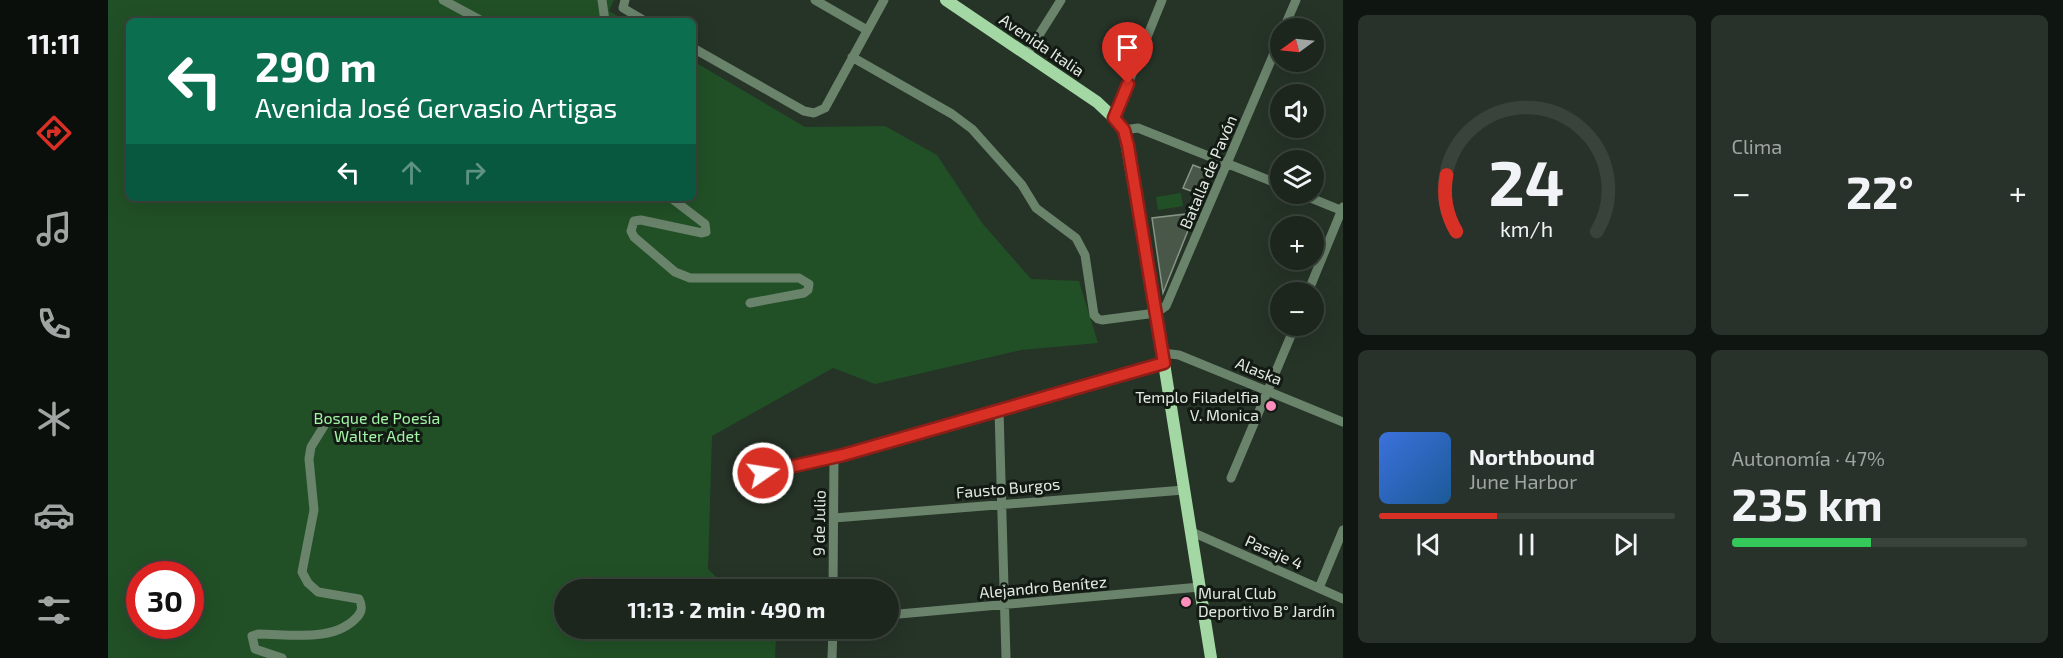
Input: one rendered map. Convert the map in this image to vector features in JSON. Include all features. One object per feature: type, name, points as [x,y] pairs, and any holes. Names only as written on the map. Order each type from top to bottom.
[{"type":"main road","name":"Avenida Italia","points":[[946,0],[1097,102],[1124,130]]},
{"type":"main road","points":[[1124,130],[1211,658]]},
{"type":"street","points":[[443,0],[476,18]]},
{"type":"street","points":[[602,0],[605,18]]},
{"type":"street","points":[[815,0],[867,30]]},
{"type":"street","points":[[696,50],[804,111],[814,113],[825,108],[884,0]]},
{"type":"street","points":[[1027,54],[1061,0]]},
{"type":"street","points":[[1114,118],[1162,0]]},
{"type":"street","points":[[1288,18],[1296,0]]},
{"type":"street","points":[[624,4],[641,18]]},
{"type":"street","points":[[852,57],[952,114],[972,129],[1022,185],[1036,208],[1076,238],[1084,255],[1094,315],[1098,319],[1156,314]]},
{"type":"street","name":"Batalla de Pavón","points":[[1156,314],[1166,306],[1170,299],[1270,63]]},
{"type":"street","points":[[1124,130],[1138,128],[1270,180]]},
{"type":"street","points":[[675,201],[705,224],[706,232],[641,220],[634,221],[631,231],[634,237],[675,272],[690,278],[794,278],[804,280],[809,284],[808,290],[804,293],[750,303]]},
{"type":"street","points":[[1312,282],[1342,209],[1324,202]]},
{"type":"street","points":[[1231,478],[1291,336]]},
{"type":"street","name":"Alaska","points":[[1163,358],[1179,355],[1343,422]]},
{"type":"street","points":[[763,473],[834,457],[999,410],[1163,358]]},
{"type":"street","points":[[999,410],[1006,658]]},
{"type":"street","points":[[282,658],[255,649],[252,636],[258,634],[326,634],[339,631],[362,611],[359,599],[318,592],[308,583],[302,572],[314,510],[309,459],[311,447],[324,426]]},
{"type":"street","name":"9 de Julio","points":[[833,579],[834,457]]},
{"type":"street","name":"Fausto Burgos","points":[[834,518],[1184,490]]},
{"type":"street","points":[[1319,588],[1343,530]]},
{"type":"street","name":"Pasaje 4","points":[[1192,532],[1343,599]]},
{"type":"street","name":"Alejandro Benítez","points":[[899,614],[1200,587]]},
{"type":"street","points":[[832,658],[833,639]]},
{"type":"green space","name":"Bosque de Poesía Walter Adet","points":[[108,0],[614,0],[609,11],[621,18],[126,18],[126,201],[696,201],[696,63],[805,127],[885,126],[937,155],[982,223],[1031,279],[1079,281],[1098,343],[1021,350],[875,384],[833,368],[712,436],[708,569],[718,579],[554,579],[554,639],[776,639],[775,658],[108,658]]},
{"type":"green space","points":[[1181,193],[1183,206],[1158,210],[1156,197]]},
{"type":"building","points":[[1193,165],[1211,172],[1202,195],[1183,188]]},
{"type":"building","points":[[1195,213],[1163,293],[1152,218]]},
{"type":"place","name":"Templo Filadelfia V. Monica","points":[[1271,406]]},
{"type":"place","name":"Mural Club Deportivo B° Jardín","points":[[1186,602]]},
{"type":"route","points":[[763,473],[843,455],[1164,363],[1128,146],[1124,130],[1114,118],[1128,84]]}]
